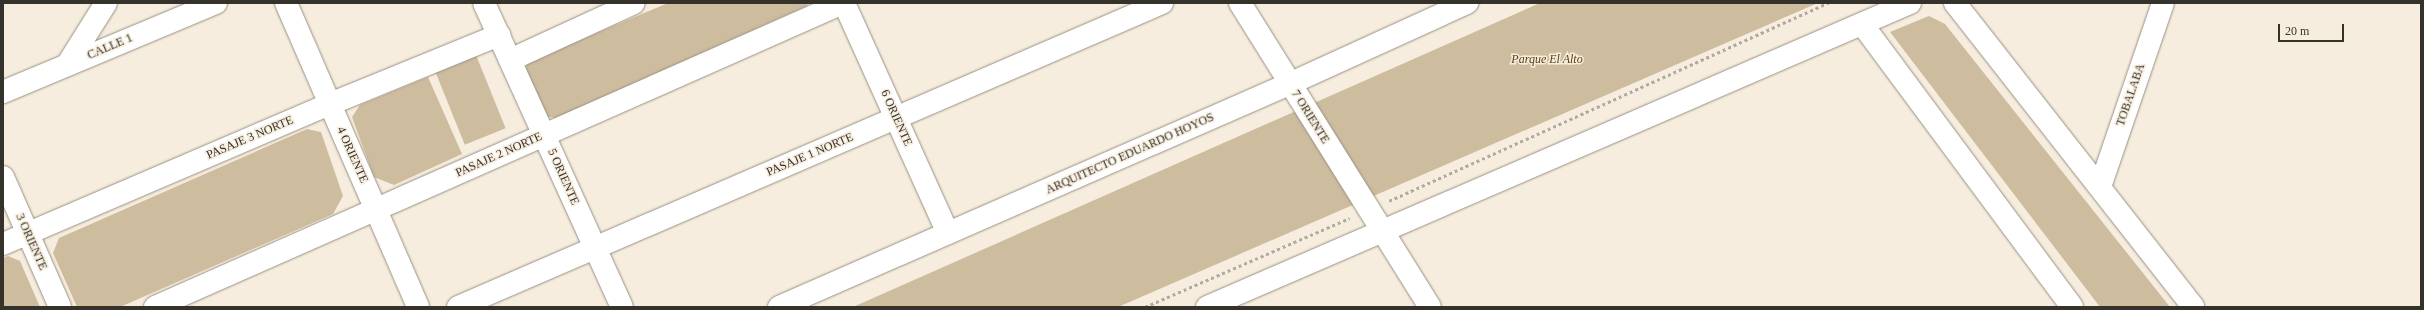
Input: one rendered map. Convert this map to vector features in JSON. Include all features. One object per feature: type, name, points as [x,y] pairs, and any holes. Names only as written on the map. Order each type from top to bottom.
[{"type":"street","points":[[67,65],[106,3]]},
{"type":"street","name":"CALLE 1","points":[[3,92],[216,3]]},
{"type":"street","name":"4 ORIENTE","points":[[286,3],[418,307]]},
{"type":"street","name":"5 ORIENTE","points":[[484,3],[622,307]]},
{"type":"street","points":[[510,60],[634,3]]},
{"type":"street","name":"6 ORIENTE","points":[[844,3],[948,233]]},
{"type":"street","name":"PASAJE 2 NORTE","points":[[155,307],[844,3]]},
{"type":"street","name":"PASAJE 1 NORTE","points":[[458,307],[1162,3]]},
{"type":"street","name":"7 ORIENTE","points":[[1240,3],[1289,84],[1371,209],[1430,307]]},
{"type":"street","name":"ARQUITECTO EDUARDO HOYOS","points":[[789,305],[948,233],[1289,84],[1467,3]]},
{"type":"street","points":[[1207,307],[1910,3]]},
{"type":"street","points":[[1954,3],[2193,307]]},
{"type":"street","name":"TOBALABA","points":[[2100,187],[2163,3]]},
{"type":"street","points":[[1862,24],[2072,307]]},
{"type":"street","name":"PASAJE 3 NORTE","points":[[3,244],[330,104],[499,35]]},
{"type":"street","name":"3 ORIENTE","points":[[3,177],[60,307]]},
{"type":"path","points":[[1145,307],[1371,209],[1828,3]]},
{"type":"green space","points":[[668,3],[808,3],[807,6],[556,118],[543,116],[523,76],[528,62]]},
{"type":"green space","name":"Parque El Alto","points":[[1540,3],[1818,3],[1118,307],[853,307]]},
{"type":"green space","points":[[1929,16],[1945,24],[2170,307],[2100,307],[1890,32]]},
{"type":"green space","points":[[476,55],[506,128],[465,145],[435,71]]},
{"type":"green space","points":[[428,77],[462,154],[394,185],[374,177],[352,117],[360,105]]},
{"type":"green space","points":[[307,129],[321,132],[343,196],[333,214],[120,307],[77,307],[53,253],[59,238]]},
{"type":"green space","points":[[8,256],[20,261],[40,307],[3,307],[3,258]]}]
